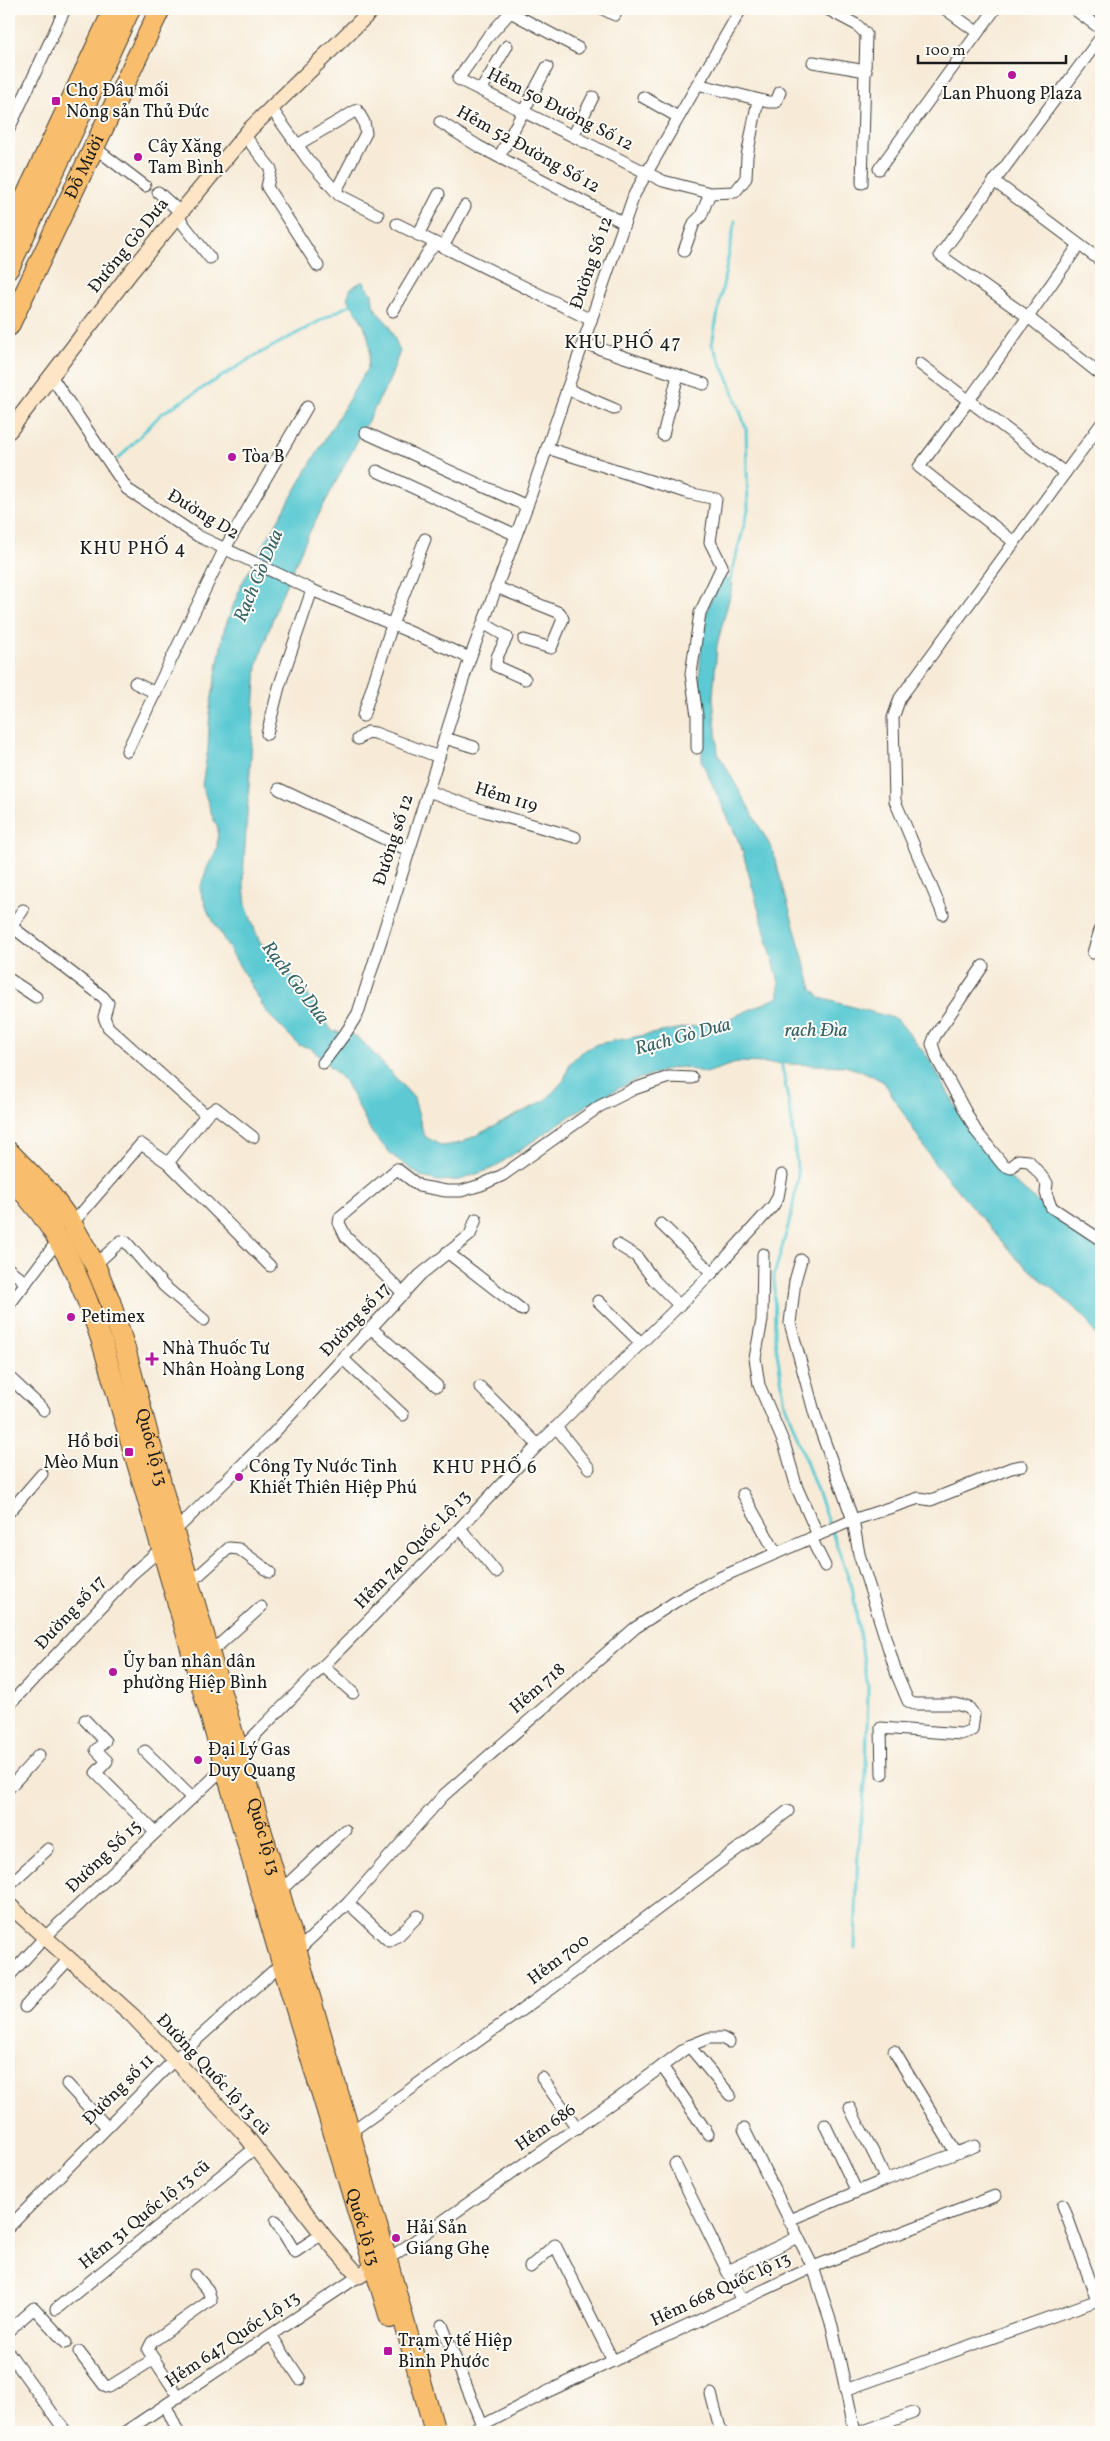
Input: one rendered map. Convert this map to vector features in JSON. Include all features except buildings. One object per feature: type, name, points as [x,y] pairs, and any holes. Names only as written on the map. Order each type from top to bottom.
[{"type":"highway","name":"Đỗ Mười","points":[[9,268],[12,242],[114,9]]},
{"type":"highway","name":"Đỗ Mười","points":[[12,242],[130,9]]},
{"type":"highway","name":"Đỗ Mười","points":[[9,326],[150,9]]},
{"type":"highway","name":"Đỗ Mười","points":[[9,306],[160,9]]},
{"type":"highway","name":"Quốc lộ 13","points":[[9,1152],[51,1195],[66,1231],[100,1333],[162,1548],[279,1892],[289,1958],[349,2133],[373,2268],[435,2432]]},
{"type":"highway","name":"Quốc lộ 13","points":[[9,1177],[36,1206],[66,1231],[95,1265],[110,1301],[126,1352],[174,1532],[210,1653],[232,1758],[289,1958],[373,2268],[394,2328],[421,2432]]},
{"type":"street","points":[[9,129],[65,9]]},
{"type":"street","name":"Đường Gò Dưa","points":[[9,431],[130,272],[244,135],[373,9]]},
{"type":"street","points":[[604,9],[615,16]]},
{"type":"street","points":[[827,9],[857,25],[866,34],[862,183]]},
{"type":"street","points":[[945,9],[977,32]]},
{"type":"street","points":[[879,169],[995,9]]},
{"type":"street","points":[[1074,9],[1101,29]]},
{"type":"street","points":[[512,10],[578,48]]},
{"type":"street","name":"Hẻm 50 Đường Số 12","points":[[512,10],[487,38],[458,78],[663,181],[710,193],[735,192],[746,178],[747,156],[758,100]]},
{"type":"street","name":"Đường Số 12","points":[[470,658],[527,506],[634,195],[738,10]]},
{"type":"street","points":[[1101,37],[940,255],[1028,317],[1101,375]]},
{"type":"street","points":[[481,90],[507,46]]},
{"type":"street","points":[[813,62],[866,71]]},
{"type":"street","points":[[499,157],[548,67]]},
{"type":"street","points":[[697,84],[758,100],[776,102],[780,92]]},
{"type":"street","points":[[573,136],[594,97]]},
{"type":"street","points":[[643,97],[678,117]]},
{"type":"street","points":[[271,108],[297,145],[339,195],[378,215]]},
{"type":"street","points":[[297,145],[357,110],[364,122],[366,133],[336,191]]},
{"type":"street","name":"Hẻm 52 Đường Số 12","points":[[440,122],[499,157],[624,223]]},
{"type":"street","points":[[244,135],[271,168],[268,187],[318,266]]},
{"type":"street","points":[[90,144],[145,186]]},
{"type":"street","points":[[994,181],[1101,261]]},
{"type":"street","points":[[158,192],[179,214],[210,258]]},
{"type":"street","points":[[684,252],[694,223],[702,216],[710,193]]},
{"type":"street","points":[[418,235],[439,194]]},
{"type":"street","points":[[393,310],[428,252],[439,245],[465,206]]},
{"type":"street","points":[[397,224],[591,320]]},
{"type":"street","points":[[1014,542],[919,467],[969,400],[1079,244]]},
{"type":"street","points":[[583,343],[704,384]]},
{"type":"street","points":[[920,364],[1065,473]]},
{"type":"street","points":[[662,435],[678,375]]},
{"type":"street","name":"Đường D2","points":[[51,376],[127,489],[198,536],[224,550],[297,584],[470,658]]},
{"type":"street","points":[[567,390],[614,409]]},
{"type":"street","points":[[126,751],[156,693],[224,550],[307,407]]},
{"type":"street","points":[[943,914],[895,801],[893,718],[900,698],[1101,424]]},
{"type":"street","points":[[366,433],[527,506]]},
{"type":"street","points":[[547,448],[688,493],[716,499],[710,542],[722,566],[700,613],[691,674],[697,716],[697,748]]},
{"type":"street","points":[[377,471],[516,535]]},
{"type":"street","points":[[363,716],[392,625],[425,539]]},
{"type":"street","points":[[496,587],[560,614],[563,619],[551,648],[524,640]]},
{"type":"street","points":[[267,734],[279,687],[312,590]]},
{"type":"street","points":[[483,623],[508,637],[497,658],[496,666],[526,679]]},
{"type":"street","name":"Đường số 12","points":[[323,1063],[358,1013],[470,658]]},
{"type":"street","points":[[135,684],[156,693]]},
{"type":"street","points":[[358,740],[368,732],[375,733],[439,757]]},
{"type":"street","points":[[445,738],[474,747]]},
{"type":"street","points":[[279,789],[408,850]]},
{"type":"street","name":"Hẻm 119","points":[[428,791],[574,837]]},
{"type":"street","points":[[23,910],[10,928],[103,997],[108,1003],[104,1017],[108,1027],[206,1115]]},
{"type":"street","points":[[1093,953],[1101,927]]},
{"type":"street","points":[[983,966],[935,1036],[932,1044],[937,1059],[976,1131],[1003,1165],[1011,1168],[1018,1160],[1029,1161],[1047,1183],[1046,1193],[1051,1207],[1101,1240]]},
{"type":"street","points":[[9,979],[36,997]]},
{"type":"street","points":[[404,1294],[346,1237],[339,1223],[340,1217],[397,1169],[420,1186],[446,1191],[461,1191],[474,1187],[503,1174],[588,1114],[634,1089],[669,1077],[692,1078]]},
{"type":"street","points":[[168,1163],[206,1115],[216,1108],[253,1138]]},
{"type":"street","points":[[9,1305],[66,1231],[140,1144],[168,1163],[270,1266]]},
{"type":"street","name":"Hẻm 740 Quốc Lộ 13","points":[[232,1758],[460,1528],[538,1445],[712,1273],[758,1223],[778,1196],[782,1175]]},
{"type":"street","name":"Đường số 17","points":[[174,1532],[270,1437],[420,1275],[470,1235],[476,1219]]},
{"type":"street","points":[[660,1224],[712,1273]]},
{"type":"street","points":[[95,1265],[121,1241],[126,1242],[164,1286],[204,1320]]},
{"type":"street","points":[[618,1245],[636,1256],[654,1280],[679,1305]]},
{"type":"street","points":[[447,1252],[522,1310]]},
{"type":"street","points":[[763,1254],[762,1320],[755,1358],[759,1386],[785,1446],[825,1566]]},
{"type":"street","points":[[801,1260],[795,1281],[790,1323],[815,1415],[853,1520],[859,1554],[877,1616],[908,1701],[914,1704],[956,1704],[969,1708],[974,1715],[972,1730],[961,1734],[881,1728],[882,1774]]},
{"type":"street","points":[[9,1269],[26,1283]]},
{"type":"street","points":[[598,1301],[641,1343]]},
{"type":"street","points":[[372,1329],[437,1386]]},
{"type":"street","points":[[343,1359],[402,1415]]},
{"type":"street","points":[[9,1377],[44,1410]]},
{"type":"street","points":[[480,1387],[538,1445]]},
{"type":"street","points":[[556,1427],[589,1468]]},
{"type":"street","name":"Hẻm 718","points":[[289,1958],[348,1903],[444,1795],[635,1628],[674,1602],[719,1578],[853,1520],[919,1498],[931,1500],[1011,1468],[1022,1466]]},
{"type":"street","points":[[9,1512],[42,1474]]},
{"type":"street","points":[[743,1494],[776,1553]]},
{"type":"street","points":[[460,1528],[496,1572]]},
{"type":"street","name":"Đường số 17","points":[[9,1705],[132,1574],[162,1548]]},
{"type":"street","points":[[189,1584],[229,1548],[239,1549],[270,1572]]},
{"type":"street","points":[[210,1653],[261,1606]]},
{"type":"street","points":[[323,1666],[353,1693]]},
{"type":"street","points":[[85,1720],[105,1741],[96,1750],[107,1761],[96,1773],[155,1832]]},
{"type":"street","points":[[145,1751],[192,1798]]},
{"type":"street","points":[[9,1788],[39,1755]]},
{"type":"street","name":"Đường Số 15","points":[[9,1976],[45,1937],[232,1758]]},
{"type":"street","name":"Hẻm 700","points":[[349,2133],[551,1989],[788,1811]]},
{"type":"street","points":[[279,1892],[345,1830]]},
{"type":"street","points":[[9,1885],[48,1849]]},
{"type":"street","points":[[348,1903],[389,1941],[399,1935],[418,1916]]},
{"type":"street","name":"Đường Quốc lộ 13 cũ","points":[[10,1908],[133,2016],[242,2131],[322,2234],[373,2268]]},
{"type":"street","name":"Đường số 11","points":[[9,2227],[174,2060],[289,1958]]},
{"type":"street","points":[[25,2007],[69,1959]]},
{"type":"street","name":"Hẻm 686","points":[[373,2268],[577,2128],[689,2046],[708,2038],[722,2038],[729,2042]]},
{"type":"street","points":[[689,2046],[730,2096]]},
{"type":"street","points":[[894,2051],[956,2153]]},
{"type":"street","points":[[662,2066],[708,2134]]},
{"type":"street","points":[[542,2078],[577,2128]]},
{"type":"street","points":[[67,2084],[107,2127]]},
{"type":"street","points":[[850,2108],[864,2138],[875,2153],[885,2180]]},
{"type":"street","points":[[825,2125],[856,2192]]},
{"type":"street","points":[[744,2130],[813,2267],[832,2326],[855,2432]]},
{"type":"street","points":[[789,2220],[885,2180],[976,2146]]},
{"type":"street","name":"Hẻm 31 Quốc lộ 13 cũ","points":[[56,2309],[255,2148]]},
{"type":"street","points":[[675,2164],[741,2299]]},
{"type":"street","name":"Hẻm 668 Quốc lộ 13","points":[[470,2432],[741,2299],[813,2267],[995,2196]]},
{"type":"street","points":[[846,2390],[1099,2300],[1063,2205]]},
{"type":"street","points":[[276,2221],[295,2252],[322,2234]]},
{"type":"street","points":[[727,2271],[798,2237]]},
{"type":"street","points":[[530,2267],[555,2245],[613,2361]]},
{"type":"street","name":"Hẻm 647 Quốc Lộ 13","points":[[125,2432],[373,2268]]},
{"type":"street","points":[[179,2398],[148,2350],[152,2342],[211,2300],[208,2290],[195,2275]]},
{"type":"street","points":[[9,2330],[34,2308],[66,2343]]},
{"type":"street","points":[[442,2326],[482,2425]]},
{"type":"street","points":[[271,2335],[300,2379]]},
{"type":"street","points":[[79,2352],[104,2384],[109,2387],[154,2359]]},
{"type":"street","points":[[9,2353],[66,2432]]},
{"type":"street","points":[[711,2394],[721,2432]]},
{"type":"street","points":[[166,2406],[178,2432]]},
{"type":"street","points":[[860,2432],[913,2413]]},
{"type":"water","name":"rạch Đìa","points":[[363,281],[372,294],[373,304],[378,313],[389,325],[400,351],[390,379],[309,533],[278,603],[257,666],[243,875],[246,905],[259,941],[301,985],[332,1031],[351,1034],[361,1040],[414,1098],[424,1136],[442,1146],[461,1143],[546,1100],[564,1080],[570,1063],[580,1053],[597,1044],[726,1020],[779,997],[779,982],[741,846],[702,762],[702,720],[699,685],[702,632],[708,607],[722,575],[733,584],[717,645],[713,697],[718,753],[772,849],[812,989],[820,998],[897,1019],[930,1060],[966,1125],[1012,1180],[1058,1219],[1101,1248],[1101,1343],[1084,1316],[1016,1258],[935,1164],[884,1082],[865,1072],[845,1066],[739,1062],[706,1073],[683,1067],[672,1068],[633,1081],[585,1106],[493,1168],[460,1180],[438,1181],[422,1177],[392,1155],[372,1133],[346,1083],[311,1048],[299,1045],[267,1013],[208,912],[200,889],[207,868],[217,849],[218,828],[202,785],[208,749],[210,708],[224,630],[241,585],[367,369],[370,349],[369,340],[363,324],[347,298],[351,288]]},
{"type":"waterway","points":[[729,584],[748,510],[746,428],[730,383],[712,344],[735,221]]},
{"type":"waterway","name":"Rạch Gò Dưa","points":[[118,459],[161,414],[253,357],[353,303]]},
{"type":"waterway","points":[[781,1060],[791,1116],[798,1176],[792,1212],[774,1276],[775,1339],[785,1404],[852,1587],[868,1687],[866,1775],[858,1847],[855,1948]]},
{"type":"place","name":"Lan Phuong Plaza","points":[[1012,75]]},
{"type":"place","name":"Chợ Đầu mối Nông sản Thủ Đức","points":[[56,101]]},
{"type":"place","name":"Cây Xăng Tam Bình","points":[[138,157]]},
{"type":"place","name":"Tòa B","points":[[232,457]]},
{"type":"place","name":"Petimex","points":[[71,1317]]},
{"type":"place","name":"Nhà Thuốc Tư Nhân Hoàng Long","points":[[152,1359]]},
{"type":"place","name":"Hồ bơi Mèo Mun","points":[[129,1452]]},
{"type":"place","name":"Công Ty Nước Tinh Khiết Thiên Hiệp Phú","points":[[239,1477]]},
{"type":"place","name":"Ủy ban nhân dân phường Hiệp Bình","points":[[113,1672]]},
{"type":"place","name":"Đại Lý Gas Duy Quang","points":[[198,1760]]},
{"type":"place","name":"Hải Sản Giang Ghẹ","points":[[396,2238]]},
{"type":"place","name":"Trạm y tế Hiệp Bình Phước","points":[[388,2351]]},
{"type":"district","name":"KHU PHỐ 47","points":[[623,343]]},
{"type":"district","name":"KHU PHỐ 4","points":[[133,549]]},
{"type":"district","name":"KHU PHỐ 6","points":[[485,1468]]}]
